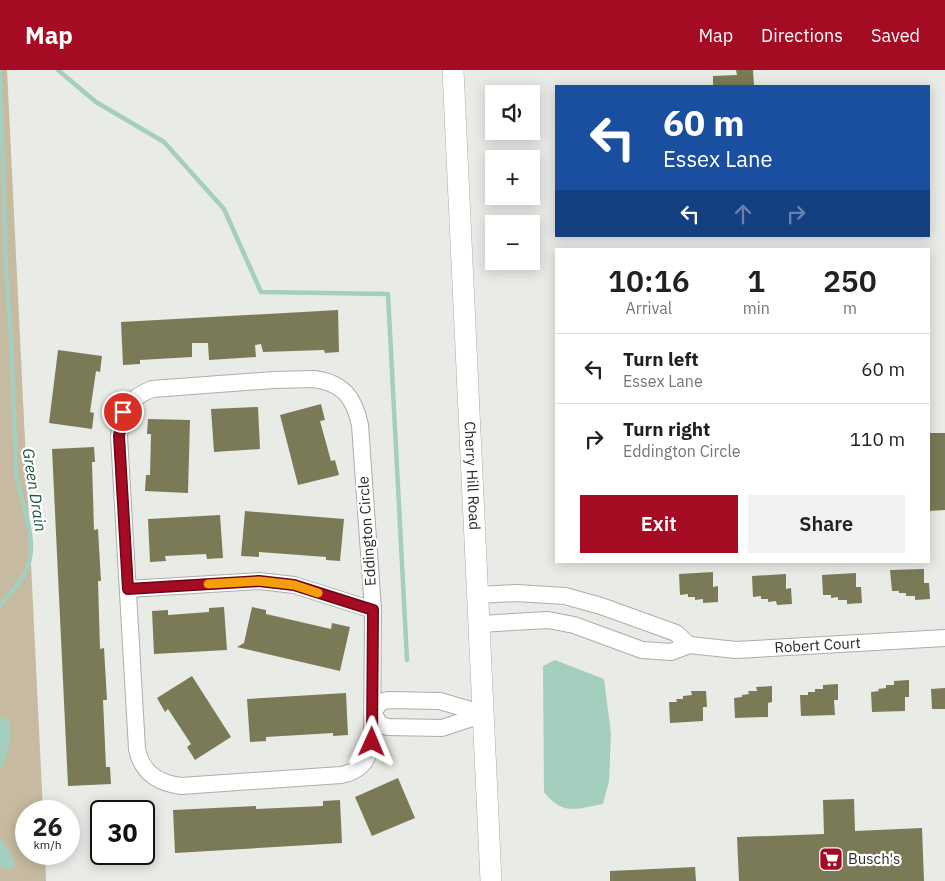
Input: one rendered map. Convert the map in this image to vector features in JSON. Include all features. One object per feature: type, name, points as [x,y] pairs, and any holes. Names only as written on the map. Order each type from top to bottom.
[{"type":"main road","name":"Cherry Hill Road","points":[[453,70],[491,881]]},
{"type":"street","name":"Eddington Circle","points":[[314,379],[336,384],[346,393],[356,409],[360,425],[373,610],[372,742],[369,755],[364,764],[351,773],[181,786],[157,780],[143,767],[136,749],[119,436],[123,412],[128,404],[136,397],[152,389],[273,380],[314,379]]},
{"type":"street","points":[[128,589],[259,581],[294,585],[373,610]]},
{"type":"street","points":[[478,595],[516,593],[565,596],[602,606],[676,633],[689,645]]},
{"type":"street","name":"Robert Court","points":[[480,624],[548,620],[574,625],[642,650],[671,652],[689,645],[736,650],[945,638]]},
{"type":"street","points":[[388,700],[440,702],[484,714],[442,728],[388,727],[381,725],[372,713],[381,702],[388,700]]},
{"type":"shaded area","points":[[0,70],[7,70],[42,800],[15,800],[15,865],[45,865],[46,881],[0,881]]},
{"type":"shaded area","points":[[555,660],[604,679],[611,734],[609,781],[603,804],[577,809],[564,808],[557,805],[544,792],[543,666]]},
{"type":"shaded area","points":[[4,717],[9,723],[11,735],[7,755],[0,771],[0,718]]},
{"type":"shaded area","points":[[0,837],[13,857],[15,868],[9,869],[0,866]]},
{"type":"building","points":[[736,70],[753,70],[754,85],[713,85],[713,76],[737,75]]},
{"type":"building","points":[[338,310],[339,352],[325,353],[324,350],[263,352],[261,344],[255,345],[256,357],[209,360],[208,343],[192,343],[192,357],[140,360],[140,364],[123,365],[121,322]]},
{"type":"building","points":[[58,350],[102,356],[100,372],[96,371],[90,412],[94,413],[92,429],[49,423]]},
{"type":"building","points":[[321,404],[325,420],[320,421],[331,461],[335,460],[339,475],[298,485],[280,415]]},
{"type":"building","points":[[258,407],[260,449],[214,452],[211,409]]},
{"type":"building","points":[[148,419],[190,420],[188,493],[145,491],[146,475],[150,475],[151,434],[147,434]]},
{"type":"building","points":[[930,433],[945,433],[945,510],[930,511]]},
{"type":"building","points":[[94,447],[95,462],[92,462],[94,530],[98,529],[101,581],[98,581],[100,649],[104,648],[107,700],[103,700],[106,767],[110,767],[111,784],[68,786],[52,449]]},
{"type":"building","points":[[245,511],[344,519],[340,561],[326,560],[326,557],[259,552],[259,557],[241,556]]},
{"type":"building","points":[[220,515],[223,558],[207,559],[206,554],[165,556],[166,561],[150,562],[148,519]]},
{"type":"building","points":[[924,569],[924,583],[929,583],[930,599],[915,600],[915,596],[906,596],[906,593],[892,591],[890,570]]},
{"type":"building","points":[[713,572],[713,587],[718,586],[718,602],[703,603],[703,599],[695,600],[695,597],[688,597],[688,594],[680,595],[679,574]]},
{"type":"building","points":[[856,573],[856,587],[861,587],[862,603],[847,604],[847,600],[838,600],[838,597],[831,598],[831,595],[823,595],[822,575]]},
{"type":"building","points":[[786,574],[786,589],[791,588],[792,604],[777,605],[776,601],[768,602],[768,599],[761,599],[761,596],[753,597],[752,576]]},
{"type":"building","points":[[224,607],[227,650],[154,654],[152,611],[168,610],[168,615],[209,612],[209,608]]},
{"type":"building","points":[[252,607],[266,610],[266,614],[331,629],[332,623],[350,627],[340,671],[237,647],[244,643]]},
{"type":"building","points":[[192,676],[231,737],[195,760],[187,747],[191,744],[168,709],[165,712],[157,698]]},
{"type":"building","points":[[909,680],[909,697],[905,697],[905,711],[872,712],[871,692],[886,688],[886,685],[894,685],[894,681]]},
{"type":"building","points":[[838,684],[838,700],[834,700],[835,715],[801,716],[800,695],[808,695],[808,692],[815,692],[815,689],[823,689],[823,685]]},
{"type":"building","points":[[772,686],[772,702],[768,703],[768,717],[735,718],[734,698],[749,694],[748,691],[757,691],[756,687]]},
{"type":"building","points":[[945,688],[945,709],[932,709],[931,689]]},
{"type":"building","points":[[691,691],[706,691],[707,707],[703,707],[703,721],[670,723],[669,702],[677,702],[676,699],[683,699],[683,696],[692,695]]},
{"type":"building","points":[[346,693],[348,735],[333,736],[333,733],[266,737],[266,741],[250,742],[247,699]]},
{"type":"building","points":[[398,778],[415,818],[372,836],[355,797]]},
{"type":"building","name":"Busch's","points":[[854,799],[855,831],[922,828],[924,881],[739,881],[737,837],[824,834],[823,800]]},
{"type":"building","points":[[340,800],[342,843],[175,853],[173,810],[256,806],[256,809],[323,806],[323,801]]},
{"type":"building","points":[[695,867],[696,881],[610,881],[610,871]]},
{"type":"waterway","name":"Green Drain","points":[[0,70],[6,269],[11,338],[16,471],[28,521],[31,547],[30,559],[24,576],[0,605]]},
{"type":"waterway","points":[[58,70],[96,102],[164,142],[224,209],[261,292],[388,294],[407,660]]},
{"type":"slow traffic","points":[[208,584],[259,581],[294,585],[318,593]]},
{"type":"place","name":"Busch's","points":[[831,859]]},
{"type":"route","points":[[123,412],[119,436],[128,589],[259,581],[294,585],[373,610],[372,742]]}]
